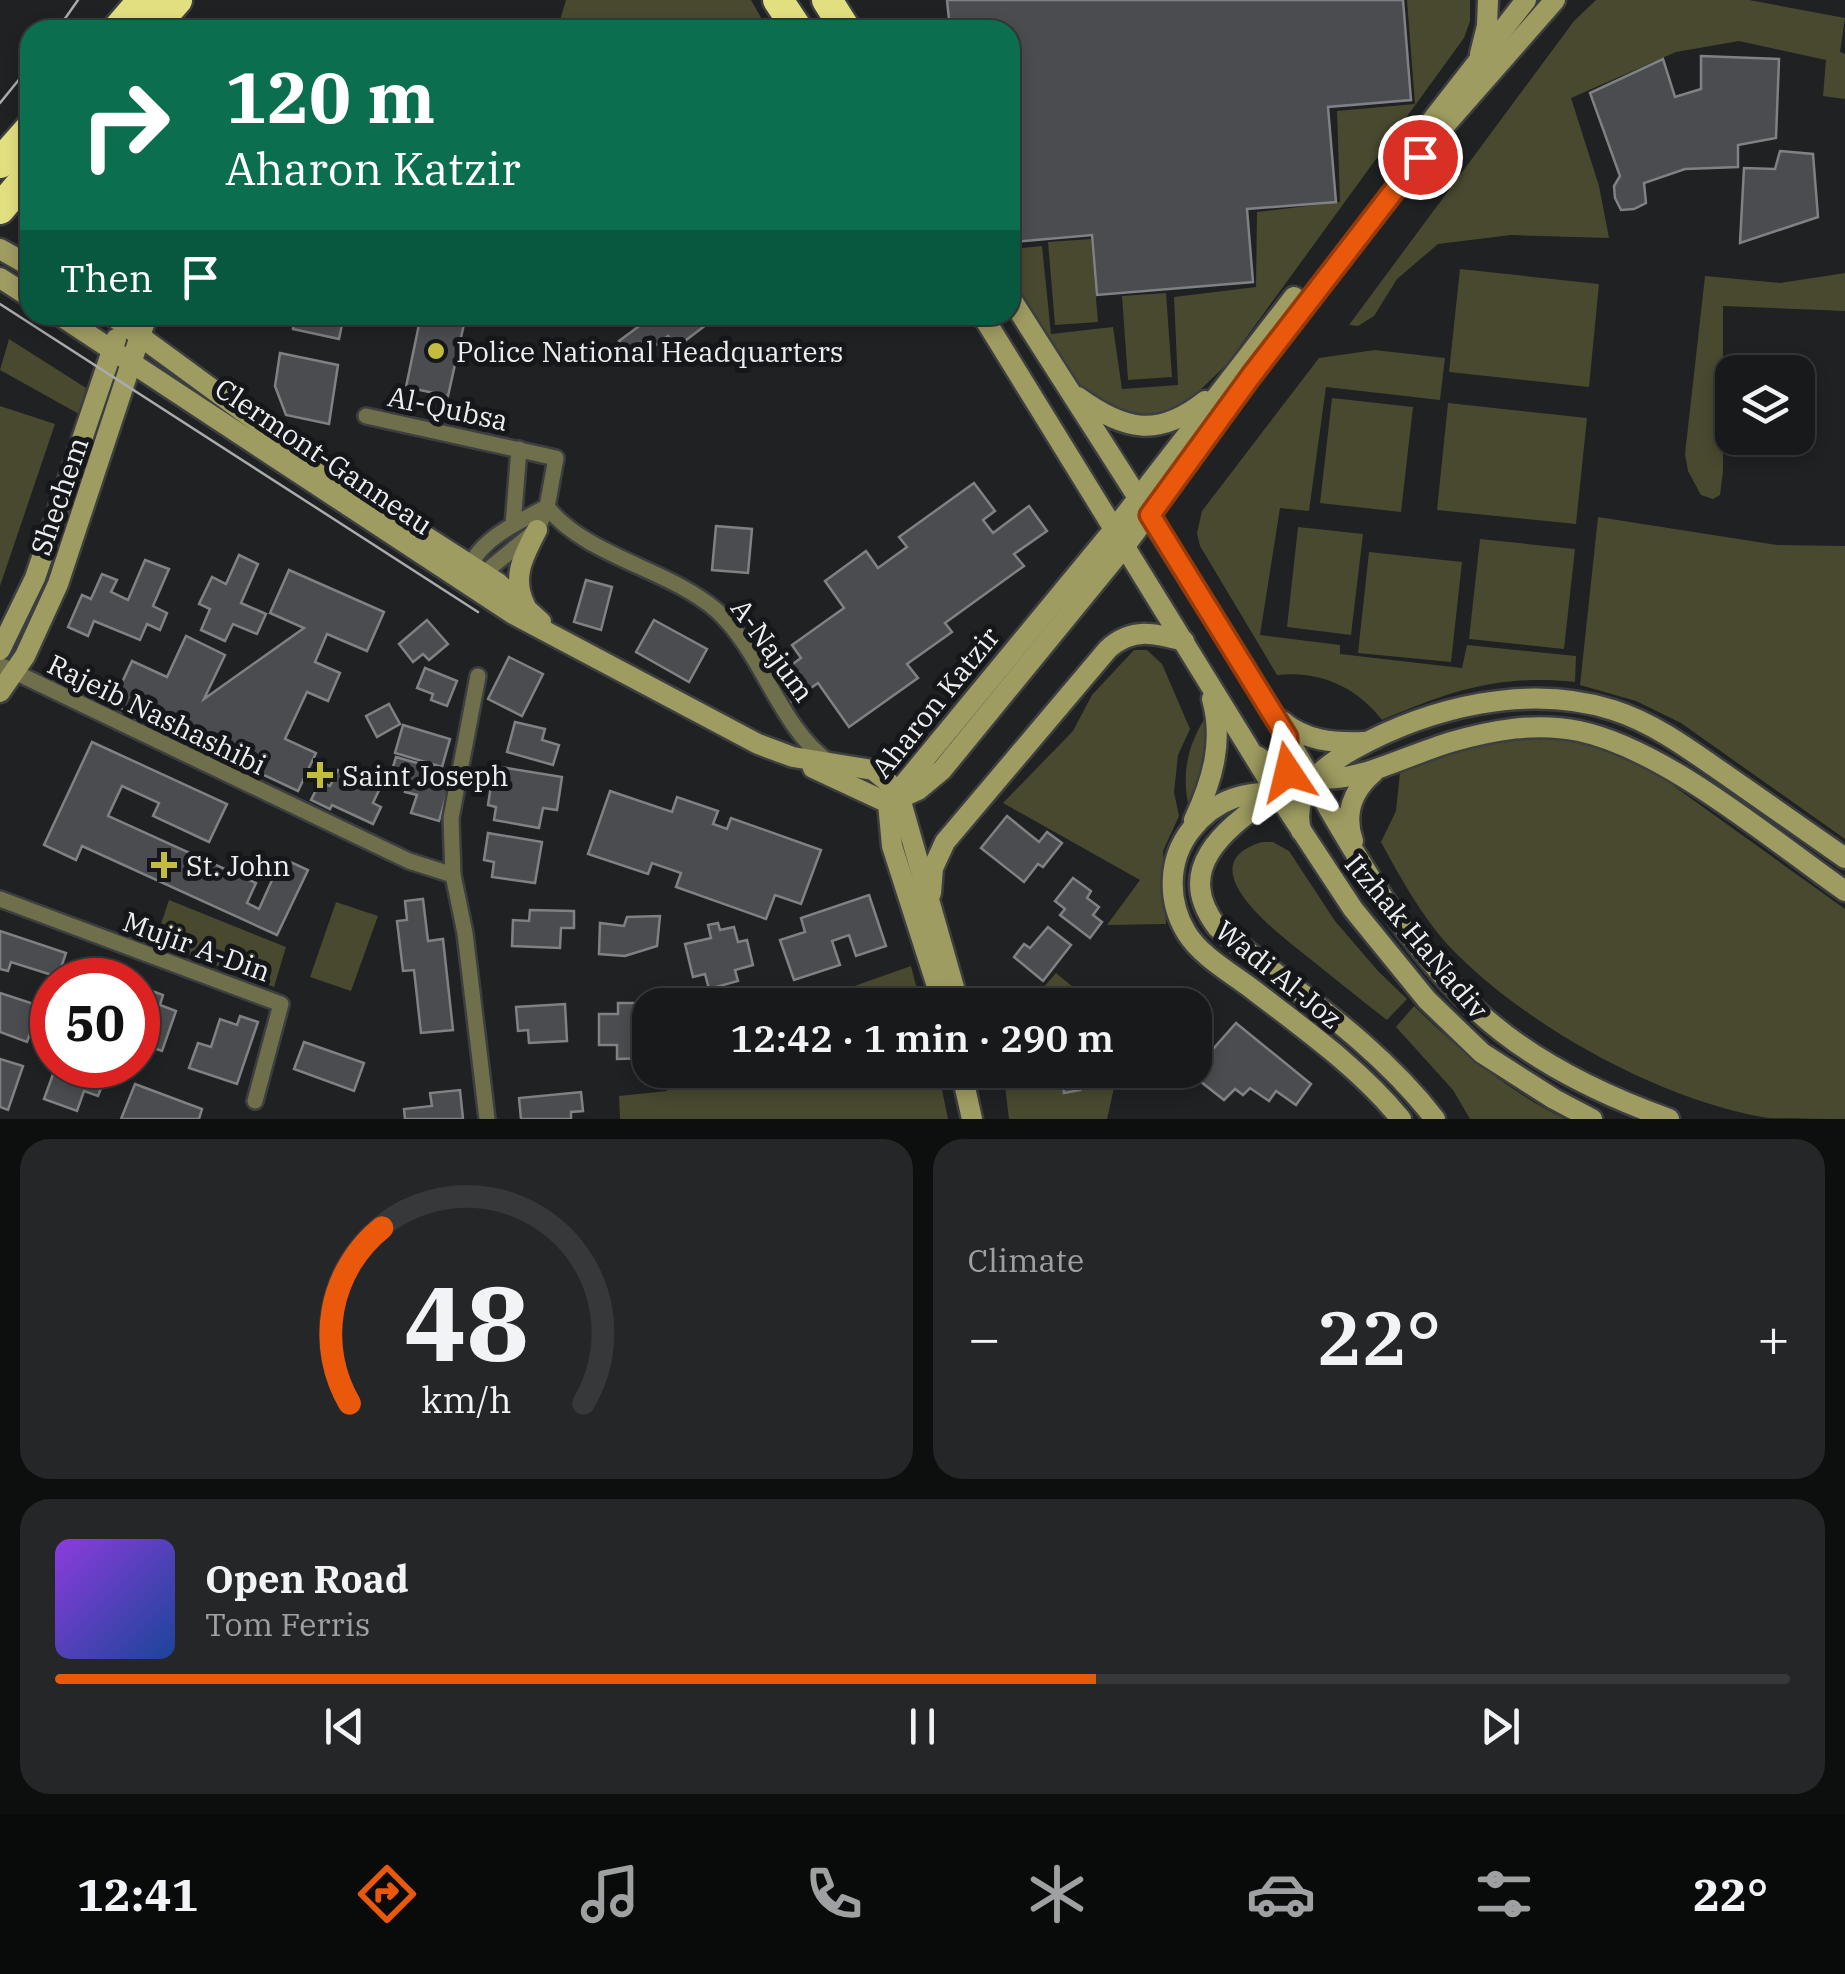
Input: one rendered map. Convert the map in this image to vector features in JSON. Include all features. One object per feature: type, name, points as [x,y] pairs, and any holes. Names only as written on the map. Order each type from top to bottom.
[{"type":"highway","points":[[0,163],[20,140]]},
{"type":"highway","points":[[0,209],[20,187]]},
{"type":"street","points":[[1469,73],[1484,41],[1488,0]]},
{"type":"street","name":"Aharon Katzir","points":[[1144,506],[1227,382],[1469,73],[1545,1]]},
{"type":"street","name":"Aharon Katzir","points":[[895,798],[926,784],[942,770],[1144,506],[1545,1]]},
{"type":"street","points":[[1020,312],[1287,737],[1306,788]]},
{"type":"street","name":"Clermont-Ganneau","points":[[75,325],[526,607],[560,640]]},
{"type":"street","name":"Shechem","points":[[0,650],[35,578],[113,348],[117,325]]},
{"type":"street","name":"Clermont-Ganneau","points":[[144,325],[324,471],[474,574],[560,640],[739,735],[895,798]]},
{"type":"street","name":"Shechem","points":[[4,684],[39,630],[58,584],[144,325]]},
{"type":"street","name":"Itzhak HaNadiv","points":[[988,325],[1352,909],[1446,1021],[1482,1054],[1592,1119]]},
{"type":"street","points":[[1069,390],[1115,420],[1146,427],[1183,416],[1227,382]]},
{"type":"street","name":"Al-Qubsa","points":[[366,416],[556,458],[552,513]]},
{"type":"street","name":"Al-Qubsa","points":[[514,525],[519,449]]},
{"type":"street","points":[[474,574],[488,544],[514,525],[552,513]]},
{"type":"street","points":[[474,574],[537,530],[552,513]]},
{"type":"street","name":"A-Najum","points":[[552,513],[583,537],[692,593],[732,626],[806,739],[833,765]]},
{"type":"street","points":[[526,607],[518,588],[518,574],[537,530]]},
{"type":"street","name":"Aharon Katzir","points":[[895,798],[941,735],[1120,537]]},
{"type":"street","points":[[935,917],[930,883],[941,848],[1108,649],[1133,633],[1184,641]]},
{"type":"street","name":"Wadi Al-Joz","points":[[1204,673],[1215,710],[1216,752],[1210,781],[1172,874],[1177,912],[1187,933],[1213,959],[1350,1067],[1400,1119]]},
{"type":"street","points":[[478,676],[451,818],[452,875],[465,933],[487,1119]]},
{"type":"street","name":"Rajeib Nashashibi","points":[[4,684],[409,862],[452,875]]},
{"type":"street","points":[[1302,832],[1299,811],[1306,788],[1338,758],[1457,709],[1504,701],[1558,700],[1613,710],[1674,740],[1845,858]]},
{"type":"street","points":[[1267,707],[1298,733],[1312,738],[1337,743],[1370,742]]},
{"type":"street","points":[[1185,838],[1203,816],[1228,798],[1352,778],[1450,743],[1507,729],[1556,728],[1604,738],[1648,757],[1845,891]]},
{"type":"street","points":[[868,769],[888,767],[912,757],[941,735]]},
{"type":"street","points":[[1287,737],[1288,772]]},
{"type":"street","points":[[1252,752],[1288,772],[1306,788]]},
{"type":"street","name":"Clermont-Ganneau","points":[[794,757],[868,769]]},
{"type":"street","points":[[1377,892],[1348,824],[1356,791],[1380,768]]},
{"type":"street","points":[[868,769],[878,773],[895,798],[954,988]]},
{"type":"street","name":"Wadi Al-Joz","points":[[1288,772],[1276,792],[1229,828],[1209,852],[1200,878],[1210,918],[1368,1046],[1397,1072],[1435,1119]]},
{"type":"street","name":"Itzhak HaNadiv","points":[[1306,788],[1332,816],[1377,892],[1445,978],[1500,1030],[1598,1089],[1669,1119]]},
{"type":"street","points":[[895,798],[892,846],[938,988]]},
{"type":"street","name":"Mujir A-Din","points":[[0,899],[282,1004],[255,1101]]},
{"type":"street","points":[[964,1088],[972,1119]]},
{"type":"street","points":[[979,1088],[985,1119]]},
{"type":"green space","points":[[566,0],[751,0],[762,20],[560,20]]},
{"type":"green space","points":[[1407,0],[1470,0],[1470,21],[1464,38],[1227,364],[1193,397],[1170,413],[1151,419],[1127,417],[1084,394],[1020,291],[1020,248],[1042,246],[1051,334],[1113,327],[1122,389],[1178,385],[1174,297],[1256,287],[1257,212],[1340,202],[1337,111],[1415,104]]},
{"type":"green space","points":[[1596,0],[1749,0],[1845,18],[1840,52],[1845,54],[1845,99],[1823,96],[1826,60],[1739,41],[1676,52],[1571,98],[1599,186],[1609,238],[1511,235],[1438,244],[1397,279],[1374,316],[1358,326],[1349,325],[1574,21]]},
{"type":"green space","points":[[1091,239],[1098,322],[1055,325],[1048,242]]},
{"type":"green space","points":[[1460,269],[1599,284],[1589,387],[1449,372]]},
{"type":"green space","points":[[1845,273],[1845,311],[1723,306],[1723,355],[1715,355],[1715,455],[1723,455],[1723,471],[1720,495],[1713,499],[1701,495],[1688,471],[1685,454],[1705,276],[1780,283]]},
{"type":"green space","points":[[1166,293],[1172,377],[1128,380],[1122,296]]},
{"type":"green space","points":[[9,339],[86,388],[79,414],[0,370]]},
{"type":"green space","points":[[1375,350],[1445,358],[1440,400],[1326,387],[1309,511],[1280,508],[1260,635],[1340,645],[1340,654],[1462,668],[1467,645],[1576,656],[1575,682],[1522,680],[1476,687],[1382,720],[1361,698],[1336,683],[1308,675],[1277,675],[1200,546],[1197,533],[1202,511],[1319,358]]},
{"type":"green space","points":[[1332,398],[1413,407],[1401,512],[1320,503]]},
{"type":"green space","points":[[1448,403],[1587,418],[1576,524],[1437,510]]},
{"type":"green space","points":[[0,406],[55,424],[0,586]]},
{"type":"green space","points":[[1598,517],[1777,545],[1845,546],[1845,839],[1681,723],[1636,701],[1580,685]]},
{"type":"green space","points":[[1298,527],[1363,534],[1351,635],[1287,627]]},
{"type":"green space","points":[[1480,539],[1575,549],[1564,649],[1469,639]]},
{"type":"green space","points":[[1369,552],[1462,562],[1451,662],[1358,653]]},
{"type":"green space","points":[[1134,650],[1147,650],[1162,664],[1190,729],[1178,755],[1174,792],[1179,816],[1163,851],[1166,924],[1107,925],[1140,880],[1003,803],[1073,731],[1092,695]]},
{"type":"green space","points":[[1210,711],[1212,734],[1191,816],[1187,761],[1195,736]]},
{"type":"green space","points":[[1505,737],[1576,743],[1643,764],[1845,909],[1845,1119],[1768,1118],[1727,1109],[1639,1077],[1514,1003],[1448,945],[1403,882],[1381,842],[1396,811],[1400,772],[1471,744]]},
{"type":"green space","points":[[1262,842],[1273,842],[1289,851],[1335,921],[1407,999],[1387,1020],[1283,937],[1248,903],[1236,885],[1233,868],[1240,853]]},
{"type":"green space","points":[[169,900],[286,947],[274,987],[155,942]]},
{"type":"green space","points":[[336,902],[378,916],[351,991],[310,977]]},
{"type":"green space","points":[[911,966],[917,988],[849,988]]},
{"type":"green space","points":[[1056,973],[1074,988],[1043,988]]},
{"type":"green space","points":[[1414,1006],[1485,1068],[1565,1119],[1470,1119],[1453,1090],[1396,1027]]},
{"type":"green space","points":[[942,1088],[948,1119],[620,1119],[619,1096],[667,1091]]},
{"type":"green space","points":[[1005,1088],[1114,1088],[1107,1119],[1009,1119]]},
{"type":"building","points":[[947,0],[1403,0],[1411,100],[1328,107],[1336,202],[1247,209],[1253,282],[1097,295],[1092,235],[1020,241],[1020,20],[949,20]]},
{"type":"building","points":[[1701,56],[1779,59],[1776,138],[1738,145],[1738,167],[1685,169],[1644,183],[1646,203],[1621,210],[1614,186],[1620,176],[1590,93],[1663,59],[1675,97],[1701,89]]},
{"type":"building","points":[[1780,151],[1813,154],[1818,217],[1740,243],[1744,168],[1775,169]]},
{"type":"building","points":[[294,325],[342,325],[339,339],[293,329]]},
{"type":"building","name":"Police National Headquarters","points":[[419,325],[464,325],[448,396],[406,387]]},
{"type":"building","points":[[641,325],[706,325],[677,347],[668,336],[634,361],[619,341]]},
{"type":"building","points":[[280,353],[338,365],[329,424],[286,415],[275,386]]},
{"type":"building","points":[[974,483],[995,511],[983,520],[993,533],[1029,506],[1047,531],[1014,554],[1024,566],[945,623],[952,632],[907,664],[918,678],[849,727],[818,683],[790,703],[772,679],[801,658],[792,645],[844,608],[825,581],[866,551],[878,568],[907,547],[899,537]]},
{"type":"building","points":[[716,526],[752,529],[748,573],[712,570]]},
{"type":"building","points":[[239,555],[258,564],[241,603],[266,614],[257,634],[233,624],[225,641],[201,630],[210,609],[199,604],[212,577],[226,584]]},
{"type":"building","points":[[145,560],[169,569],[153,606],[167,613],[160,630],[147,624],[140,640],[94,621],[88,636],[68,627],[82,595],[91,599],[102,574],[117,580],[111,592],[128,600]]},
{"type":"building","points":[[289,570],[384,612],[367,651],[327,634],[315,662],[340,673],[328,701],[307,692],[285,739],[316,753],[298,791],[112,704],[132,661],[167,677],[186,636],[225,655],[204,699],[304,628],[270,613]]},
{"type":"building","points":[[586,580],[612,587],[601,630],[574,622]]},
{"type":"building","points":[[427,620],[448,644],[429,660],[423,654],[413,662],[399,644]]},
{"type":"building","points":[[654,620],[707,649],[689,682],[636,652]]},
{"type":"building","points":[[509,657],[543,674],[522,716],[488,699]]},
{"type":"building","points":[[425,668],[457,681],[447,706],[431,700],[433,694],[417,688]]},
{"type":"building","points":[[389,704],[400,724],[377,737],[366,716]]},
{"type":"building","points":[[515,722],[545,729],[542,740],[559,745],[553,765],[507,752]]},
{"type":"building","points":[[403,725],[450,739],[442,767],[395,753]]},
{"type":"building","points":[[92,742],[227,804],[209,842],[153,816],[159,803],[122,786],[108,816],[256,883],[247,903],[259,909],[282,858],[308,870],[277,935],[82,846],[76,860],[44,845]]},
{"type":"building","points":[[396,757],[453,773],[439,821],[411,813],[417,795],[405,792],[408,782],[390,777]]},
{"type":"building","points":[[494,766],[562,777],[557,810],[543,808],[539,828],[494,820],[496,807],[488,805]]},
{"type":"building","points":[[338,770],[379,790],[373,803],[381,807],[373,824],[311,800],[320,782],[330,786]]},
{"type":"building","points":[[610,791],[672,812],[677,797],[718,811],[713,824],[727,829],[731,818],[821,850],[801,904],[775,895],[766,919],[676,887],[681,873],[652,863],[648,874],[588,854]]},
{"type":"building","points":[[1007,816],[1039,842],[1047,832],[1062,843],[1043,867],[1038,864],[1024,882],[981,848]]},
{"type":"building","points":[[488,833],[542,842],[535,883],[492,877],[494,862],[484,860]]},
{"type":"building","points":[[1073,878],[1091,891],[1087,898],[1099,907],[1093,915],[1102,922],[1090,938],[1060,915],[1065,909],[1055,901]]},
{"type":"building","points":[[869,895],[886,946],[856,956],[849,935],[832,941],[840,965],[794,980],[780,940],[805,932],[801,918]]},
{"type":"building","points":[[423,899],[428,941],[443,939],[453,1030],[421,1033],[414,970],[403,971],[397,921],[407,920],[405,901]]},
{"type":"building","points":[[530,910],[574,911],[574,928],[561,928],[560,948],[512,946],[513,920],[529,921]]},
{"type":"building","points":[[660,916],[657,946],[625,956],[599,954],[600,923],[624,926],[627,917]]},
{"type":"building","points":[[718,923],[720,930],[734,927],[738,942],[747,940],[753,965],[735,970],[738,981],[709,988],[705,974],[693,977],[685,944],[711,938],[708,925]]},
{"type":"building","points":[[1048,927],[1071,945],[1043,981],[1014,957],[1024,944],[1030,948]]},
{"type":"building","points":[[0,931],[66,953],[64,958],[30,958],[30,968],[11,962],[8,971],[0,969]]},
{"type":"building","points":[[0,993],[30,1003],[27,1042],[0,1032]]},
{"type":"building","points":[[618,1003],[632,1003],[632,1059],[617,1059],[617,1045],[599,1045],[599,1014],[618,1014]]},
{"type":"building","points":[[565,1004],[567,1041],[529,1043],[528,1030],[518,1031],[516,1007]]},
{"type":"building","points":[[160,1005],[176,1011],[160,1050]]},
{"type":"building","points":[[240,1016],[258,1022],[237,1084],[189,1068],[198,1043],[211,1047],[220,1019],[237,1025]]},
{"type":"building","points":[[1236,1023],[1311,1084],[1296,1105],[1276,1091],[1269,1101],[1250,1088],[1243,1095],[1235,1089],[1224,1100],[1209,1088],[1212,1088],[1212,1050]]},
{"type":"building","points":[[304,1042],[364,1063],[354,1091],[294,1069]]},
{"type":"building","points":[[0,1059],[23,1066],[8,1110],[0,1107]]},
{"type":"building","points":[[48,1088],[101,1088],[98,1096],[84,1091],[77,1111],[44,1099]]},
{"type":"building","points":[[133,1088],[146,1088],[202,1109],[199,1119],[121,1119]]},
{"type":"building","points":[[460,1090],[463,1119],[405,1119],[404,1109],[432,1106],[430,1093]]},
{"type":"building","points":[[581,1092],[583,1111],[571,1112],[571,1119],[521,1119],[519,1098]]},
{"type":"tram line","points":[[64,20],[78,0]]},
{"type":"tram line","points":[[0,103],[20,78]]},
{"type":"tram line","points":[[0,304],[20,317]]},
{"type":"tram line","points":[[33,325],[478,612]]},
{"type":"place","name":"Police National Headquarters","points":[[436,351]]},
{"type":"place","name":"Saint Joseph","points":[[320,775]]},
{"type":"place","name":"St. John","points":[[164,865]]},
{"type":"route","points":[[1288,772],[1287,737],[1150,515],[1251,376],[1420,157]]}]
